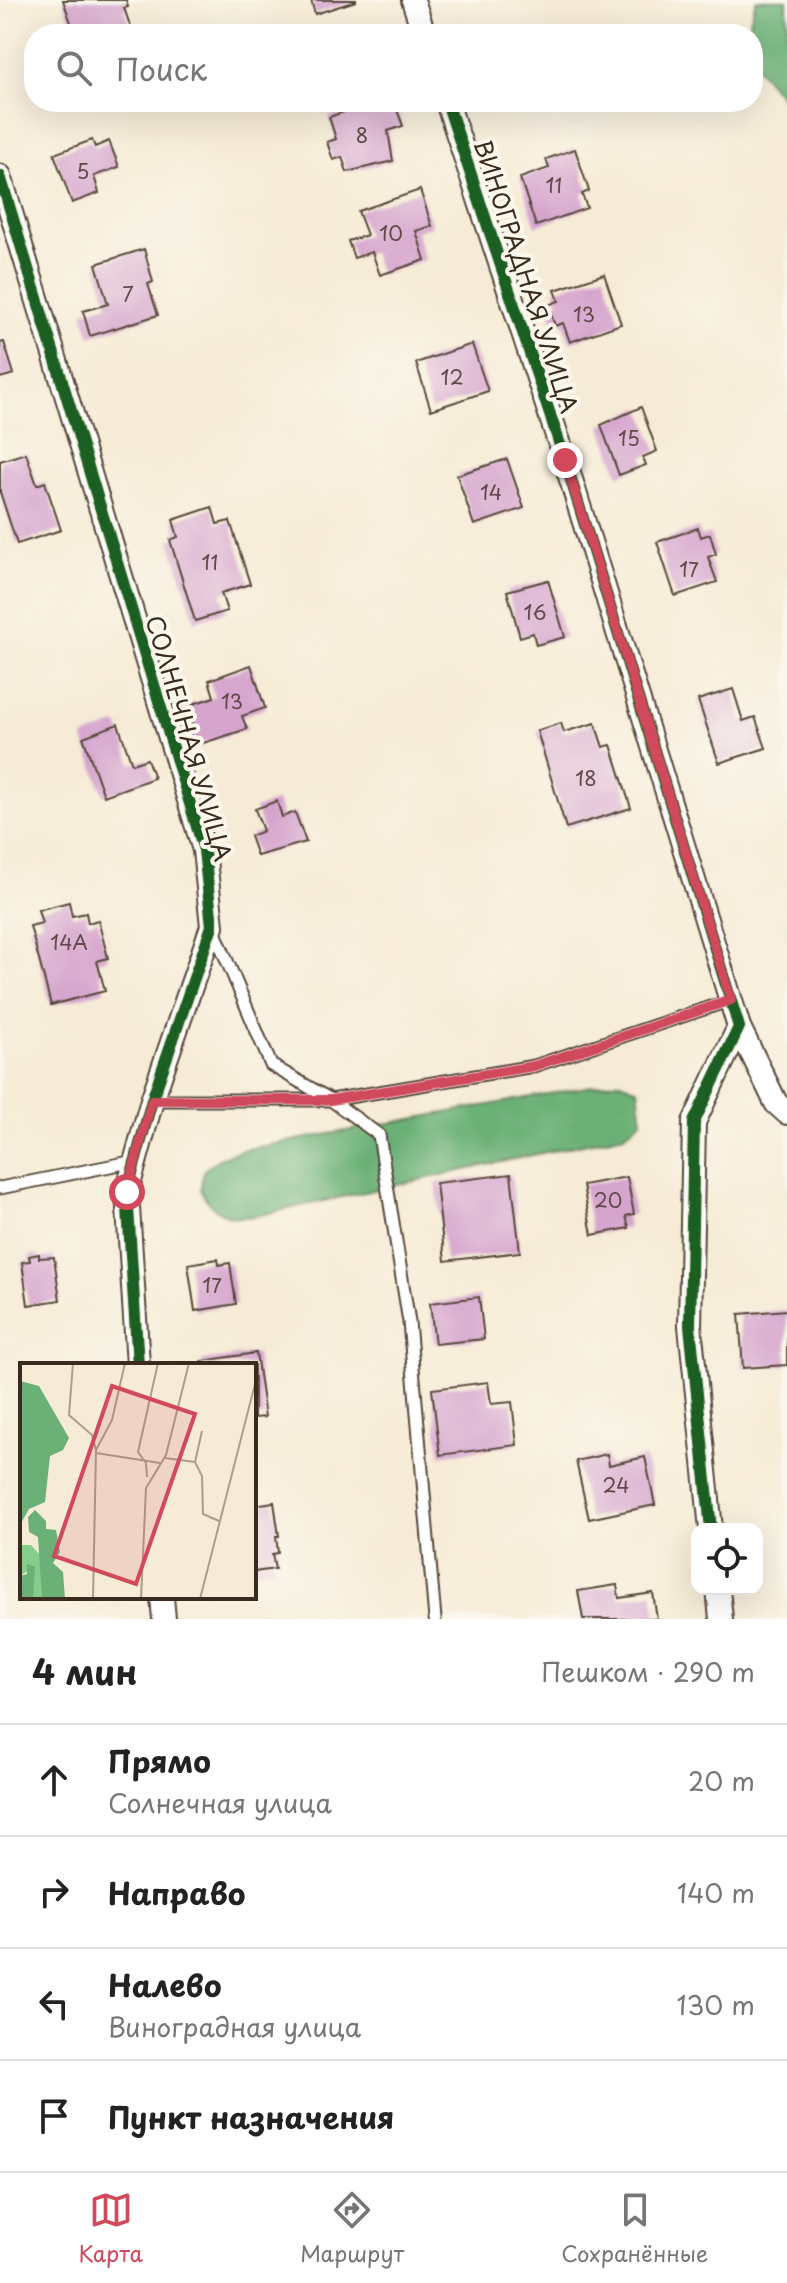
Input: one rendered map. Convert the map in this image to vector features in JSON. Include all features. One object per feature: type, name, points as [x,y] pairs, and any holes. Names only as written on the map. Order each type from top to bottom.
[{"type":"street","points":[[413,0],[421,24]]},
{"type":"street","name":"ВИНОГРАДНАЯ УЛИЦА","points":[[450,112],[565,460],[739,1027],[776,1103],[787,1113]]},
{"type":"street","name":"СОЛНЕЧНАЯ УЛИЦА","points":[[0,176],[204,850],[212,926],[152,1100],[127,1192],[138,1363]]},
{"type":"street","points":[[710,1523],[690,1326],[694,1122],[739,1027]]},
{"type":"street","points":[[719,1595],[721,1619]]},
{"type":"street","points":[[162,1599],[164,1619]]},
{"type":"lane","points":[[212,926],[271,1065],[331,1100],[379,1135],[409,1322],[435,1619]]},
{"type":"lane","points":[[152,1100],[331,1100],[534,1066],[731,1000]]},
{"type":"lane","points":[[0,1188],[135,1161]]},
{"type":"green space","points":[[756,0],[787,0],[787,104],[763,75],[763,24],[749,24]]},
{"type":"green space","points":[[619,1081],[638,1089],[642,1120],[624,1135],[251,1217],[234,1216],[215,1209],[200,1190],[204,1170],[222,1157],[242,1150]]},
{"type":"building","points":[[63,0],[126,0],[128,7],[124,8],[130,24],[71,24]]},
{"type":"building","points":[[311,0],[356,0],[356,1],[315,14]]},
{"type":"building","points":[[343,112],[398,112],[403,126],[388,131],[393,161],[347,172],[342,157],[333,160],[327,142],[336,139],[329,117]]},
{"type":"building","points":[[92,140],[95,147],[109,141],[119,167],[94,176],[99,193],[72,203],[54,154]]},
{"type":"building","points":[[575,149],[589,191],[582,194],[587,208],[536,226],[520,178],[549,168],[546,159]]},
{"type":"building","points":[[420,190],[432,226],[416,231],[425,260],[380,275],[372,252],[354,258],[348,241],[367,235],[358,211]]},
{"type":"building","points":[[144,249],[153,282],[148,284],[158,315],[90,336],[83,311],[108,304],[96,264]]},
{"type":"building","points":[[604,274],[621,324],[570,342],[563,323],[555,326],[548,305],[559,301],[555,290]]},
{"type":"building","points":[[4,342],[14,374],[0,378],[0,343]]},
{"type":"building","points":[[472,344],[488,391],[431,410],[416,363]]},
{"type":"building","points":[[641,407],[657,451],[643,457],[646,465],[619,475],[601,425]]},
{"type":"building","points":[[26,453],[37,485],[45,482],[61,530],[17,544],[0,492],[0,461]]},
{"type":"building","points":[[507,459],[524,508],[474,525],[457,475]]},
{"type":"building","points":[[212,507],[217,524],[230,521],[250,584],[221,593],[227,611],[195,621],[170,540],[178,537],[173,520]]},
{"type":"building","points":[[698,528],[701,537],[710,534],[716,554],[708,557],[717,582],[675,596],[657,542]]},
{"type":"building","points":[[548,580],[565,637],[536,645],[533,633],[520,637],[507,591]]},
{"type":"building","points":[[251,665],[265,708],[242,716],[247,729],[194,746],[189,729],[194,727],[187,706],[214,697],[209,680]]},
{"type":"building","points":[[733,689],[743,721],[755,717],[766,748],[719,763],[698,700]]},
{"type":"building","points":[[561,723],[564,732],[595,723],[603,747],[611,745],[631,808],[566,828],[537,731]]},
{"type":"building","points":[[118,724],[132,764],[147,759],[154,778],[104,796],[83,737]]},
{"type":"building","points":[[277,801],[282,817],[295,812],[306,842],[257,856],[250,836],[263,831],[255,809]]},
{"type":"building","points":[[69,902],[72,916],[86,913],[88,923],[98,920],[108,958],[97,961],[105,991],[51,1005],[30,926],[42,923],[38,910]]},
{"type":"building","points":[[511,1174],[520,1252],[445,1261],[436,1183]]},
{"type":"building","points":[[627,1177],[634,1214],[626,1216],[629,1228],[592,1235],[583,1185]]},
{"type":"building","points":[[39,1254],[39,1258],[54,1257],[60,1300],[28,1305],[22,1262],[30,1261],[29,1256]]},
{"type":"building","points":[[218,1259],[219,1265],[230,1263],[236,1304],[195,1311],[188,1264]]},
{"type":"building","points":[[479,1297],[484,1339],[435,1344],[430,1303]]},
{"type":"building","points":[[787,1310],[787,1365],[743,1368],[739,1314]]},
{"type":"building","points":[[256,1353],[265,1417],[256,1418],[256,1363],[202,1361]]},
{"type":"building","points":[[488,1382],[491,1404],[512,1402],[517,1445],[440,1455],[432,1389]]},
{"type":"building","points":[[607,1454],[609,1465],[645,1457],[655,1505],[589,1519],[576,1461]]},
{"type":"building","points":[[274,1502],[279,1536],[276,1536],[278,1553],[272,1554],[275,1569],[256,1572],[256,1505]]},
{"type":"building","points":[[617,1585],[619,1598],[653,1593],[657,1619],[583,1619],[578,1591]]},
{"type":"cycle path","points":[[450,112],[565,460],[739,1027],[694,1122],[690,1326],[710,1523]]},
{"type":"cycle path","points":[[0,176],[204,850],[212,926],[152,1100],[127,1192],[138,1363]]},
{"type":"route","points":[[127,1192],[152,1100],[331,1100],[534,1066],[731,1000],[565,460]]}]
